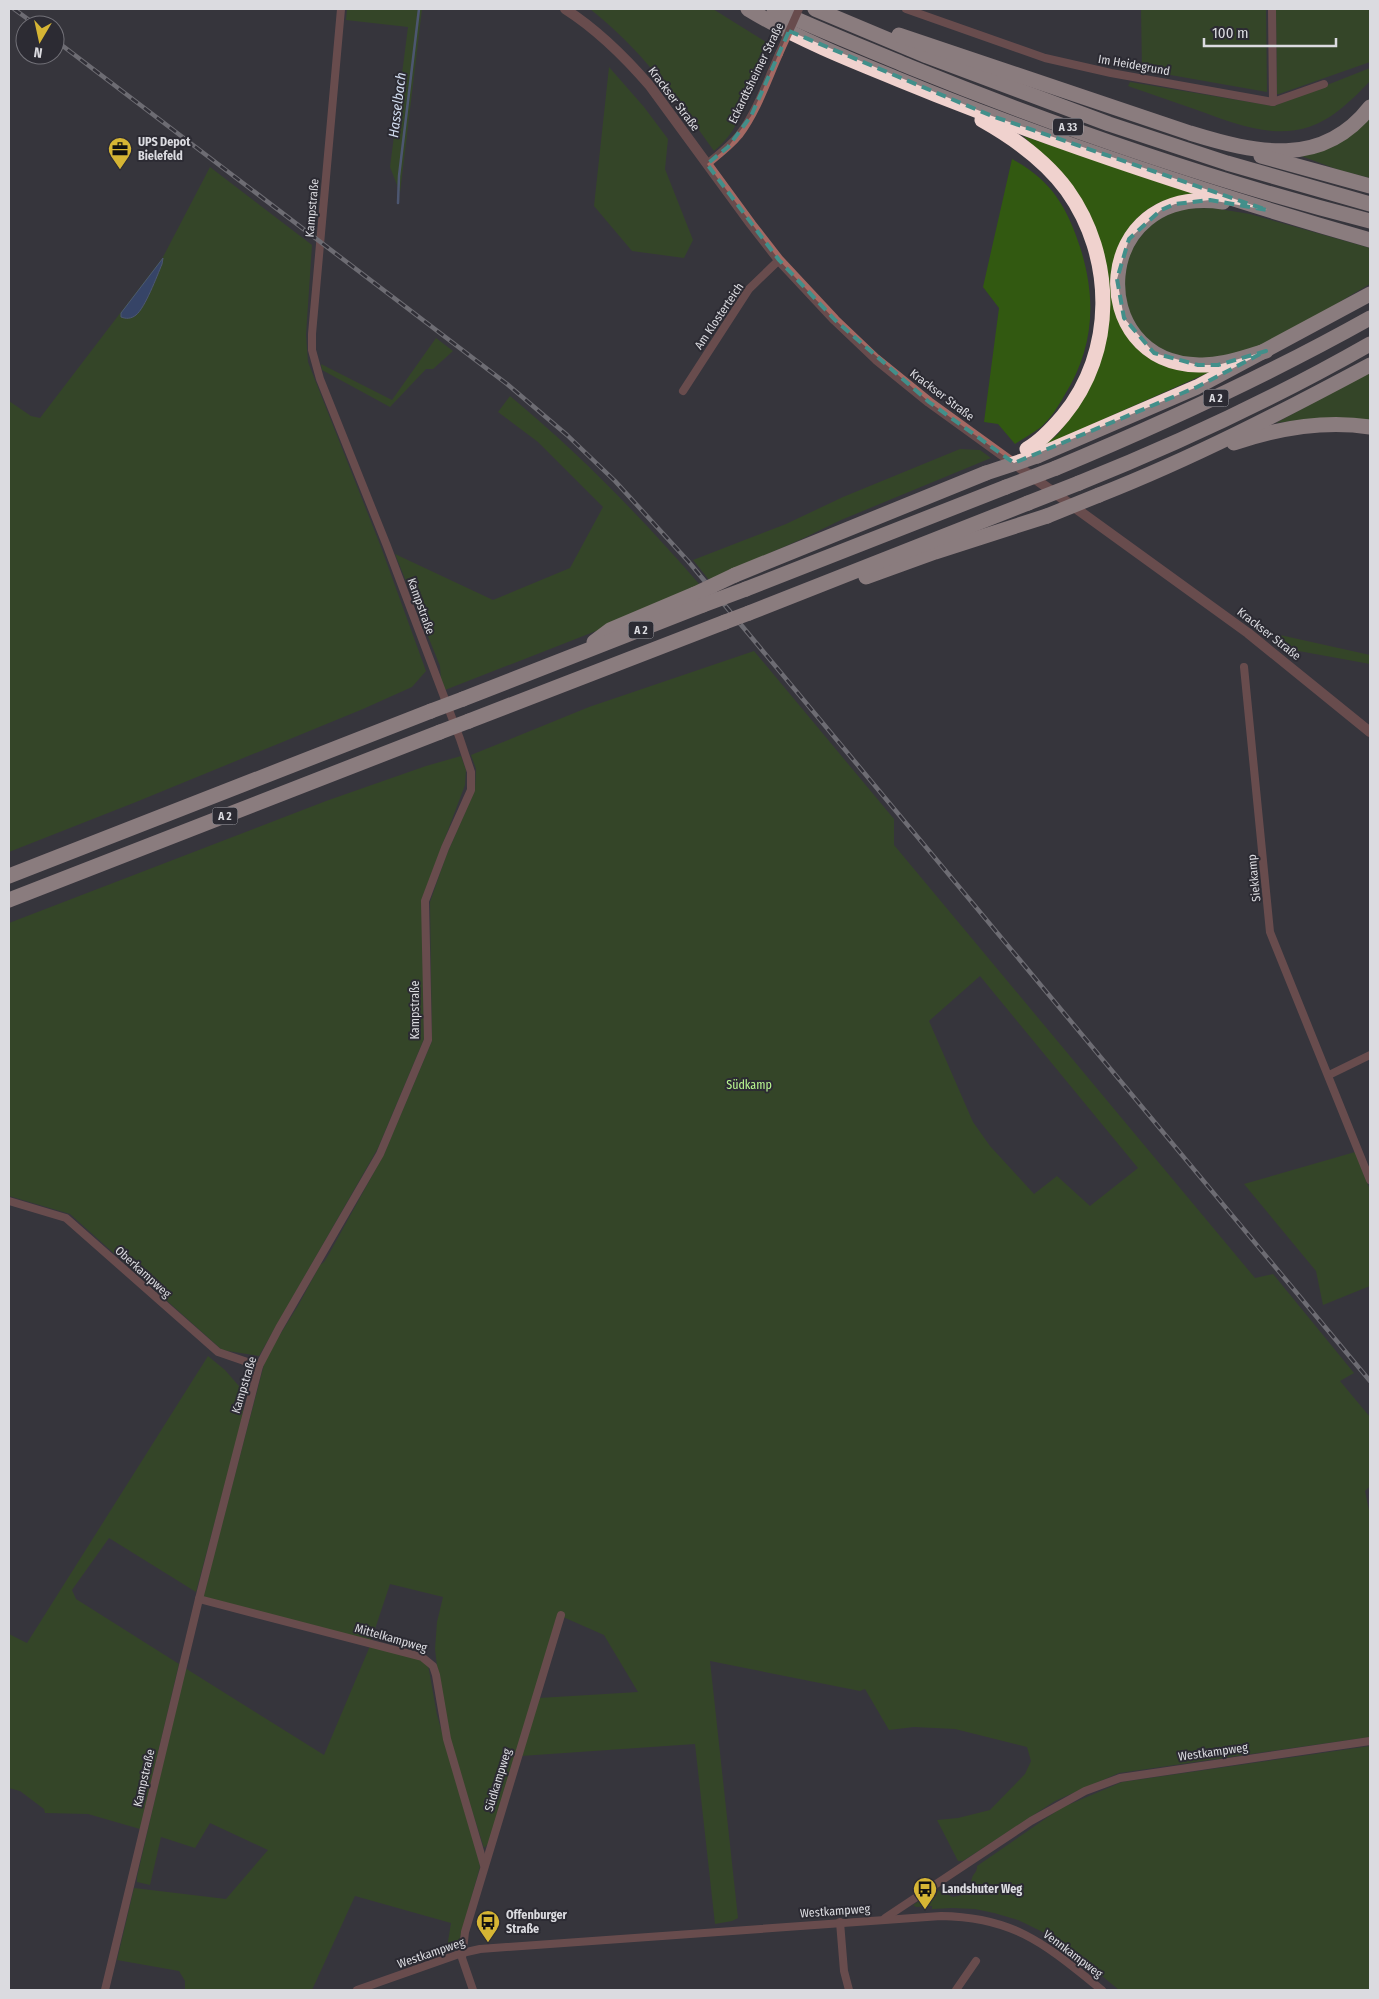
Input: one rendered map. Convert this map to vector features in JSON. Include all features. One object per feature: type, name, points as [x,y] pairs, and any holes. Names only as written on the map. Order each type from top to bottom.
[{"type":"highway","points":[[748,9],[803,38],[917,86],[1101,156],[1266,210],[1370,240]]},
{"type":"highway","name":"A 33","points":[[774,9],[970,92],[1102,140],[1218,178],[1370,221]]},
{"type":"highway","name":"A 33","points":[[815,9],[928,56],[1109,124],[1246,168],[1370,204]]},
{"type":"highway","points":[[823,9],[1240,150],[1370,186]]},
{"type":"highway","points":[[917,86],[996,128],[1023,146],[1048,167],[1067,190],[1080,212],[1095,247],[1104,309],[1095,359],[1072,405],[1032,452]]},
{"type":"highway","points":[[1220,142],[1269,152],[1286,152],[1316,146],[1342,133],[1355,123],[1370,107]]},
{"type":"highway","points":[[1266,210],[1210,200],[1175,204],[1161,210],[1143,223],[1129,239],[1122,253],[1117,279],[1124,318],[1133,331],[1154,353],[1167,359],[1198,365],[1218,365],[1266,351]]},
{"type":"highway","points":[[699,600],[734,575],[986,473],[1032,452],[1197,387],[1370,294]]},
{"type":"highway","name":"A 2","points":[[9,876],[579,653],[699,600],[746,589],[1056,468],[1198,407],[1370,318]]},
{"type":"highway","name":"A 2","points":[[9,900],[1079,483],[1142,457],[1237,413],[1370,344]]},
{"type":"highway","points":[[1139,480],[1284,410],[1370,365]]},
{"type":"highway","points":[[814,587],[835,588],[935,552],[1047,516],[1139,480],[1179,467],[1242,440],[1279,431],[1333,423],[1370,427]]},
{"type":"street","name":"Kampstraße","points":[[106,1990],[199,1600],[260,1366],[278,1328],[380,1154],[428,1040],[425,901],[445,848],[471,790],[471,772],[460,739],[387,546],[320,379],[312,350],[341,9]]},
{"type":"street","name":"Krackser Straße","points":[[565,9],[596,31],[633,66],[750,224],[779,260],[834,320],[876,359],[929,402],[1248,633],[1370,732]]},
{"type":"street","name":"Eckardtsheimer Straße","points":[[707,164],[728,147],[739,135],[751,116],[799,9]]},
{"type":"street","name":"Im Heidegrund","points":[[906,9],[1067,64],[1273,102]]},
{"type":"street","points":[[1272,9],[1273,102],[1324,84]]},
{"type":"street","name":"Am Klosterteich","points":[[683,391],[749,289],[779,260]]},
{"type":"street","name":"Siekkamp","points":[[1244,667],[1270,932],[1370,1180]]},
{"type":"street","points":[[1329,1075],[1370,1055]]},
{"type":"street","name":"Oberkampweg","points":[[9,1201],[66,1218],[218,1352],[260,1366]]},
{"type":"street","name":"Mittelkampweg","points":[[199,1600],[422,1657],[429,1661],[436,1675],[446,1738],[484,1865]]},
{"type":"street","name":"Südkampweg","points":[[462,1953],[464,1932],[561,1615]]},
{"type":"street","name":"Westkampweg","points":[[357,1990],[462,1953],[503,1946],[884,1919],[1031,1821],[1084,1791],[1120,1778],[1149,1772],[1370,1741]]},
{"type":"street","name":"Vennkampweg","points":[[884,1919],[955,1916],[976,1918],[1008,1927],[1043,1944],[1102,1990]]},
{"type":"street","points":[[840,1922],[843,1966],[849,1990]]},
{"type":"street","points":[[462,1953],[463,1962],[473,1990]]},
{"type":"street","points":[[956,1990],[976,1961]]},
{"type":"highlighted area","points":[[789,31],[992,116],[1267,210],[1210,200],[1175,204],[1161,210],[1129,239],[1117,279],[1124,318],[1154,353],[1198,365],[1218,365],[1266,351],[1197,387],[1014,463],[929,402],[835,320],[779,260],[707,164],[728,147],[751,116]]},
{"type":"green space","points":[[347,9],[422,9],[400,193],[390,167],[408,27],[346,20]]},
{"type":"green space","points":[[590,9],[713,9],[766,42],[747,101],[734,129],[725,141],[714,151],[657,75],[625,40]]},
{"type":"green space","points":[[1141,9],[1266,9],[1267,92],[1142,70]]},
{"type":"green space","points":[[1276,9],[1370,9],[1370,62],[1277,94]]},
{"type":"green space","points":[[609,67],[644,107],[668,139],[665,169],[693,240],[684,258],[632,251],[594,206]]},
{"type":"green space","points":[[1370,68],[1370,81],[1342,108],[1318,123],[1295,130],[1281,131],[1252,128],[1128,86],[1130,82],[1274,106]]},
{"type":"green space","points":[[1370,115],[1370,178],[1339,170],[1301,156]]},
{"type":"green space","points":[[1023,136],[1197,194],[1158,203],[1134,221],[1121,241],[1114,263],[1112,286],[1116,310],[1125,331],[1140,349],[1160,363],[1172,367],[1185,370],[1212,371],[1043,446],[1058,434],[1087,393],[1107,276],[1041,153]]},
{"type":"green space","points":[[1012,159],[1037,175],[1063,206],[1080,247],[1089,286],[1090,305],[1087,342],[1074,378],[1048,420],[1041,427],[1015,444],[998,424],[984,422],[999,308],[983,287]]},
{"type":"green space","points":[[210,167],[312,245],[306,335],[308,362],[381,547],[426,671],[412,687],[363,709],[9,852],[9,401],[31,416],[40,418],[163,257]]},
{"type":"green space","points":[[1213,208],[1250,214],[1370,248],[1370,284],[1296,328],[1256,347],[1236,354],[1206,359],[1183,357],[1162,349],[1143,336],[1129,316],[1126,304],[1125,265],[1138,240],[1159,219],[1179,209]]},
{"type":"green space","points":[[436,338],[453,351],[433,369],[426,369],[390,407],[322,370],[321,364],[392,400]]},
{"type":"green space","points":[[1370,372],[1370,421],[1335,418],[1276,423]]},
{"type":"green space","points":[[510,396],[609,486],[700,585],[642,613],[445,690],[441,680],[440,666],[395,554],[493,600],[570,568],[603,507],[538,442],[498,412]]},
{"type":"green space","points":[[960,449],[980,450],[991,458],[841,520],[709,580],[693,560],[786,524],[843,497]]},
{"type":"green space","points":[[1271,633],[1370,655],[1370,664],[1293,650]]},
{"type":"green space","name":"Südkamp","points":[[754,651],[894,819],[894,845],[1255,1278],[1273,1274],[1354,1373],[1340,1381],[1370,1417],[1370,1486],[1365,1491],[1370,1515],[1370,1737],[1119,1773],[1055,1801],[963,1861],[958,1861],[937,1820],[958,1818],[990,1810],[1025,1774],[1031,1761],[1027,1747],[955,1729],[914,1727],[889,1730],[865,1689],[860,1691],[710,1661],[738,1918],[715,1924],[695,1744],[521,1756],[539,1698],[638,1692],[604,1635],[563,1617],[489,1843],[484,1848],[456,1761],[441,1700],[435,1649],[437,1622],[443,1597],[390,1584],[371,1641],[202,1600],[266,1357],[299,1304],[320,1265],[329,1254],[384,1154],[432,1041],[430,902],[446,856],[475,790],[476,769],[471,755],[589,707]],"holes":[[[980,976],[1138,1168],[1090,1206],[1057,1176],[1034,1194],[990,1146],[973,1122],[929,1021]]]},
{"type":"green space","points":[[461,756],[466,770],[465,785],[422,899],[424,1039],[378,1148],[259,1356],[222,1350],[70,1214],[9,1196],[9,923],[326,801],[426,766]]},
{"type":"green space","points":[[1355,1152],[1370,1190],[1370,1286],[1323,1305],[1316,1271],[1244,1184]]},
{"type":"green space","points":[[208,1356],[225,1370],[245,1393],[242,1421],[196,1592],[109,1538],[72,1590],[76,1599],[179,1664],[140,1829],[88,1814],[45,1813],[44,1809],[20,1791],[9,1788],[9,1634],[27,1643]]},
{"type":"green space","points":[[370,1646],[427,1659],[437,1715],[480,1867],[455,1950],[446,1953],[451,1923],[355,1896],[312,1990],[185,1990],[185,1981],[179,1971],[117,1960],[134,1888],[226,1899],[268,1850],[210,1823],[195,1848],[161,1837],[150,1885],[137,1882],[185,1668],[324,1755]]},
{"type":"green space","points":[[1370,1746],[1370,1990],[1119,1990],[1057,1939],[1018,1920],[975,1909],[932,1909],[932,1906],[916,1907],[913,1905],[937,1890],[953,1897],[967,1894],[977,1866],[1061,1808],[1122,1782]]},
{"type":"water","points":[[163,258],[154,284],[139,311],[130,318],[121,317],[121,313]]},
{"type":"waterway","name":"Hasselbach","points":[[398,203],[399,176],[419,9]]},
{"type":"railway","points":[[14,9],[22,15]]},
{"type":"railway","points":[[65,48],[507,384],[567,435],[615,481],[688,561],[1370,1381]]},
{"type":"place","name":"UPS Depot Bielefeld","points":[[120,170]]},
{"type":"place","name":"Landshuter Weg","points":[[925,1910]]},
{"type":"place","name":"Offenburger Straße","points":[[488,1943]]}]
